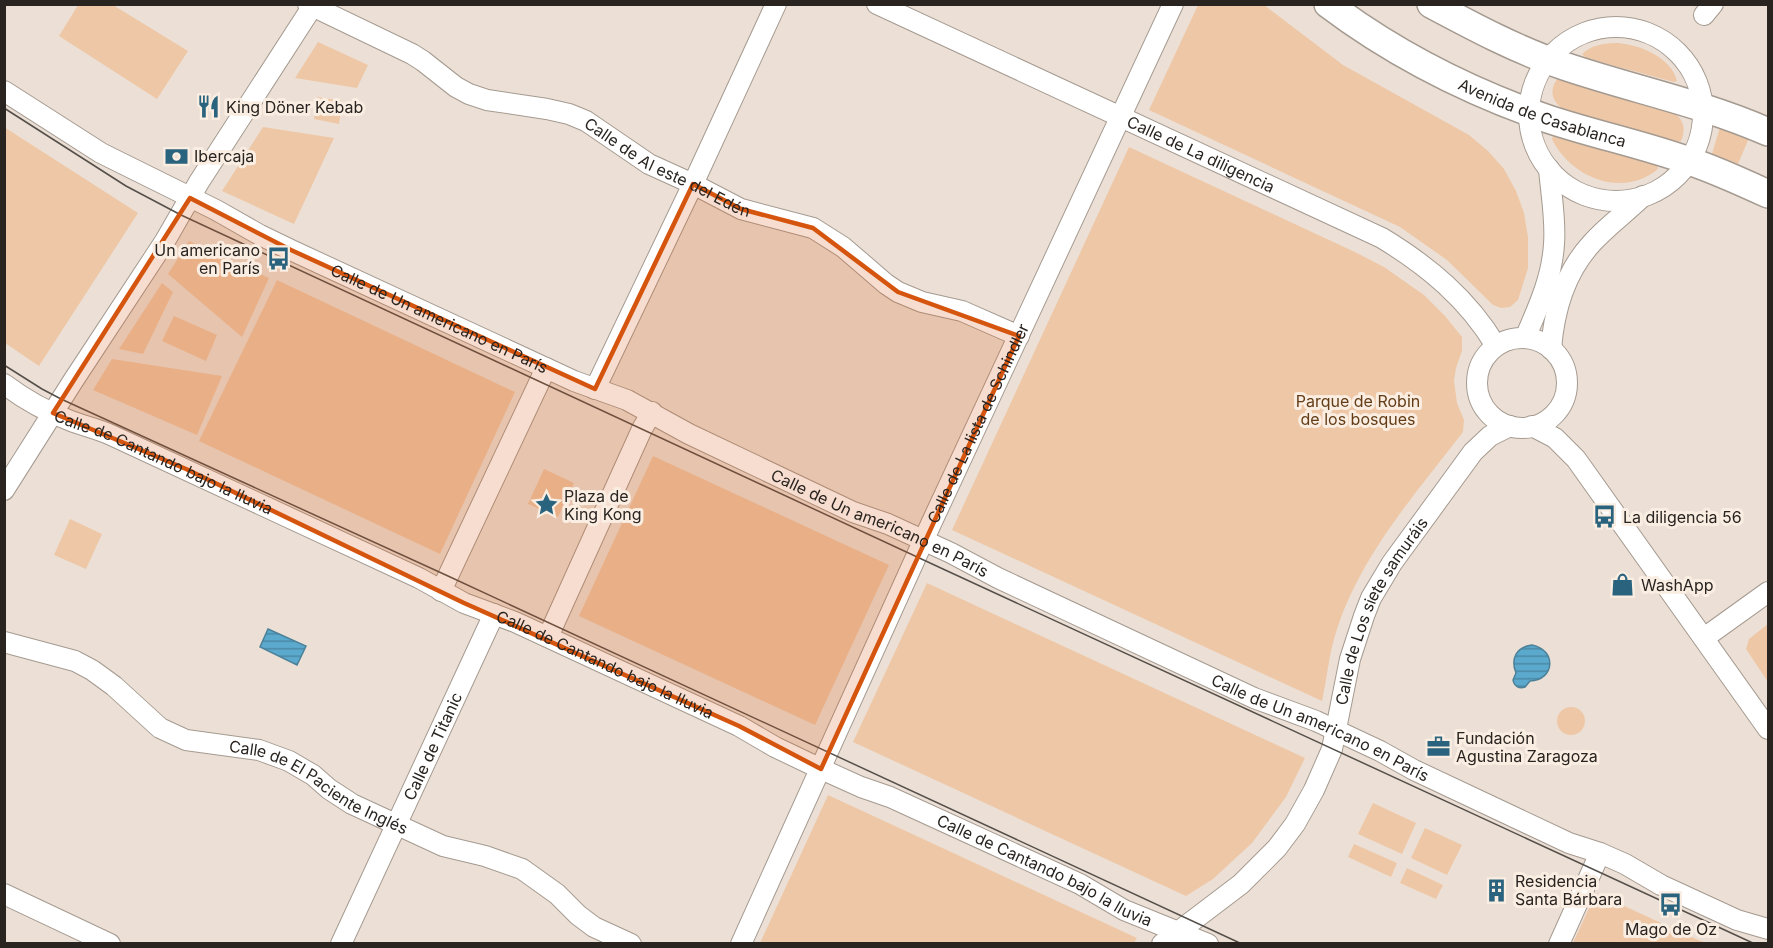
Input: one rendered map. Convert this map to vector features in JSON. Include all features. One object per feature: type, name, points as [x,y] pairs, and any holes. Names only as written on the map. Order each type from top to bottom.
[{"type":"main road","name":"Avenida de Casablanca","points":[[1328,4],[1401,52],[1480,92],[1588,132],[1689,161],[1768,194]]},
{"type":"main road","points":[[1431,4],[1478,29],[1547,60],[1702,106],[1768,132]]},
{"type":"street","points":[[595,389],[776,4]]},
{"type":"street","name":"Calle de La diligencia","points":[[877,4],[1373,234],[1429,269],[1458,295],[1480,321],[1496,346]]},
{"type":"street","name":"Calle de La lista de Schindler","points":[[741,944],[924,541],[1173,4]]},
{"type":"street","points":[[4,490],[165,241],[312,5]]},
{"type":"street","name":"Calle de Al este del Edén","points":[[312,5],[412,54],[469,94],[494,101],[569,114],[586,121],[634,156],[741,209],[813,228],[843,247],[886,284],[904,295],[922,302],[962,311],[1019,336]]},
{"type":"street","points":[[1614,27],[1643,31],[1664,41],[1684,59],[1692,70],[1697,81],[1702,106],[1698,137],[1689,161],[1680,175],[1667,186],[1643,196],[1618,201],[1589,196],[1556,177],[1534,146],[1530,133],[1529,112],[1537,79],[1547,60],[1560,46],[1584,33],[1614,27]]},
{"type":"street","name":"Calle de Un americano en París","points":[[4,91],[101,153],[291,250],[546,368],[627,400],[689,434],[847,509],[888,524],[960,557],[998,578],[1254,698],[1300,714],[1337,731],[1569,843],[1625,864],[1668,888],[1737,920],[1768,929]]},
{"type":"street","points":[[1525,338],[1542,299],[1553,255],[1554,236],[1549,169]]},
{"type":"street","points":[[1551,349],[1558,308],[1565,285],[1577,262],[1592,242],[1643,196]]},
{"type":"street","points":[[1525,338],[1551,349],[1563,365],[1565,394],[1556,411],[1549,418],[1532,426],[1510,426],[1489,413],[1484,406],[1478,390],[1478,374],[1480,365],[1489,351],[1513,339],[1525,338]]},
{"type":"street","points":[[441,591],[546,368]]},
{"type":"street","name":"Calle de Cantando bajo la lluvia","points":[[4,384],[53,413],[111,435],[419,578],[464,603],[548,637],[739,726],[775,747],[821,769],[890,797],[1080,884],[1170,937],[1208,944]]},
{"type":"street","points":[[548,637],[642,429],[652,412]]},
{"type":"street","name":"Calle de Los siete samuráis","points":[[1170,937],[1241,884],[1277,848],[1295,824],[1326,765],[1337,731],[1355,641],[1381,580],[1473,452],[1490,436],[1510,426]]},
{"type":"street","points":[[1532,426],[1555,438],[1576,459],[1768,729]]},
{"type":"street","points":[[1704,638],[1768,592]]},
{"type":"street","name":"Calle de Titanic","points":[[341,944],[494,614]]},
{"type":"street","name":"Calle de El Paciente Inglés","points":[[4,642],[75,661],[92,670],[114,686],[160,728],[186,740],[259,750],[289,761],[313,775],[351,804],[443,846],[494,858],[522,869],[557,894],[594,927],[631,944]]},
{"type":"street","points":[[1559,944],[1600,854]]},
{"type":"street","points":[[4,894],[83,938],[110,944]]},
{"type":"highlighted area","points":[[693,184],[741,209],[813,228],[898,292],[1019,336],[821,769],[739,726],[464,603],[186,469],[53,413],[190,198],[291,250],[595,389]]},
{"type":"green space","points":[[78,5],[113,5],[188,51],[157,99],[59,36]]},
{"type":"green space","points":[[1198,5],[1264,5],[1343,65],[1469,135],[1488,151],[1504,169],[1516,191],[1524,213],[1528,237],[1528,268],[1518,300],[1510,307],[1501,308],[1493,305],[1447,260],[1400,227],[1149,110]]},
{"type":"green space","points":[[318,42],[368,65],[357,88],[295,78]]},
{"type":"green space","points":[[1618,43],[1636,46],[1654,54],[1668,65],[1677,81],[1586,58],[1582,54],[1598,45]]},
{"type":"green space","points":[[1558,78],[1675,113],[1683,126],[1681,141],[1677,142],[1563,109],[1554,99],[1552,91]]},
{"type":"green space","points":[[317,97],[343,101],[339,124],[314,119]]},
{"type":"green space","points":[[4,127],[138,213],[39,366],[5,343]]},
{"type":"green space","points":[[263,127],[334,138],[294,224],[222,191]]},
{"type":"green space","points":[[1720,127],[1749,138],[1738,164],[1712,154]]},
{"type":"green space","points":[[1553,136],[1653,164],[1658,169],[1644,178],[1629,182],[1613,183],[1598,180],[1571,164],[1560,152],[1552,139]]},
{"type":"green space","name":"Parque de Robin de los bosques","points":[[1129,147],[1384,267],[1424,295],[1462,337],[1462,351],[1454,381],[1457,403],[1464,420],[1463,432],[1386,533],[1354,588],[1341,617],[1332,647],[1322,701],[952,530]]},
{"type":"green space","points":[[189,241],[269,278],[242,337],[168,274]]},
{"type":"green space","points":[[277,280],[515,392],[440,554],[199,441]]},
{"type":"green space","points":[[162,283],[173,292],[143,354],[119,349]]},
{"type":"green space","points":[[174,316],[217,335],[206,361],[162,341]]},
{"type":"green space","points":[[112,359],[222,376],[197,435],[93,390]]},
{"type":"green space","points":[[653,456],[889,565],[815,725],[579,616]]},
{"type":"green space","points":[[544,469],[574,483],[558,517],[528,504]]},
{"type":"green space","points":[[70,519],[102,534],[86,569],[54,555]]},
{"type":"green space","points":[[927,583],[1305,758],[1286,797],[1252,843],[1213,879],[1186,896],[853,742]]},
{"type":"green space","points":[[1768,624],[1768,682],[1746,649],[1749,639]]},
{"type":"green space","points":[[1571,707],[1581,711],[1585,721],[1581,731],[1571,735],[1561,731],[1557,721],[1561,711]]},
{"type":"green space","points":[[828,795],[1137,938],[1133,944],[760,943]]},
{"type":"green space","points":[[1373,803],[1416,823],[1402,854],[1358,834]]},
{"type":"green space","points":[[1425,828],[1462,845],[1447,875],[1411,858]]},
{"type":"green space","points":[[1354,844],[1397,863],[1391,877],[1348,857]]},
{"type":"green space","points":[[1407,868],[1443,885],[1436,899],[1400,883]]},
{"type":"green space","points":[[1596,893],[1698,940],[1707,943],[1573,943]]},
{"type":"water","points":[[268,629],[306,646],[297,665],[260,647]]},
{"type":"water","points":[[1532,645],[1546,653],[1550,664],[1544,676],[1530,681],[1525,687],[1519,687],[1514,684],[1513,680],[1516,673],[1514,658],[1522,648]]},
{"type":"tram line","points":[[4,108],[126,186],[181,215],[1755,944]]},
{"type":"tram line","points":[[4,365],[61,399],[1242,944]]},
{"type":"place","name":"King Döner Kebab","points":[[208,107]]},
{"type":"place","name":"Ibercaja","points":[[176,156]]},
{"type":"place","name":"Un americano en París","points":[[278,259]]},
{"type":"place","name":"Plaza de King Kong","points":[[546,505]]},
{"type":"place","name":"La diligencia 56","points":[[1605,517]]},
{"type":"place","name":"WashApp","points":[[1623,585]]},
{"type":"place","name":"Fundación Agustina Zaragoza","points":[[1438,747]]},
{"type":"place","name":"Residencia Santa Bárbara","points":[[1497,890]]},
{"type":"place","name":"Mago de Oz","points":[[1671,904]]}]
